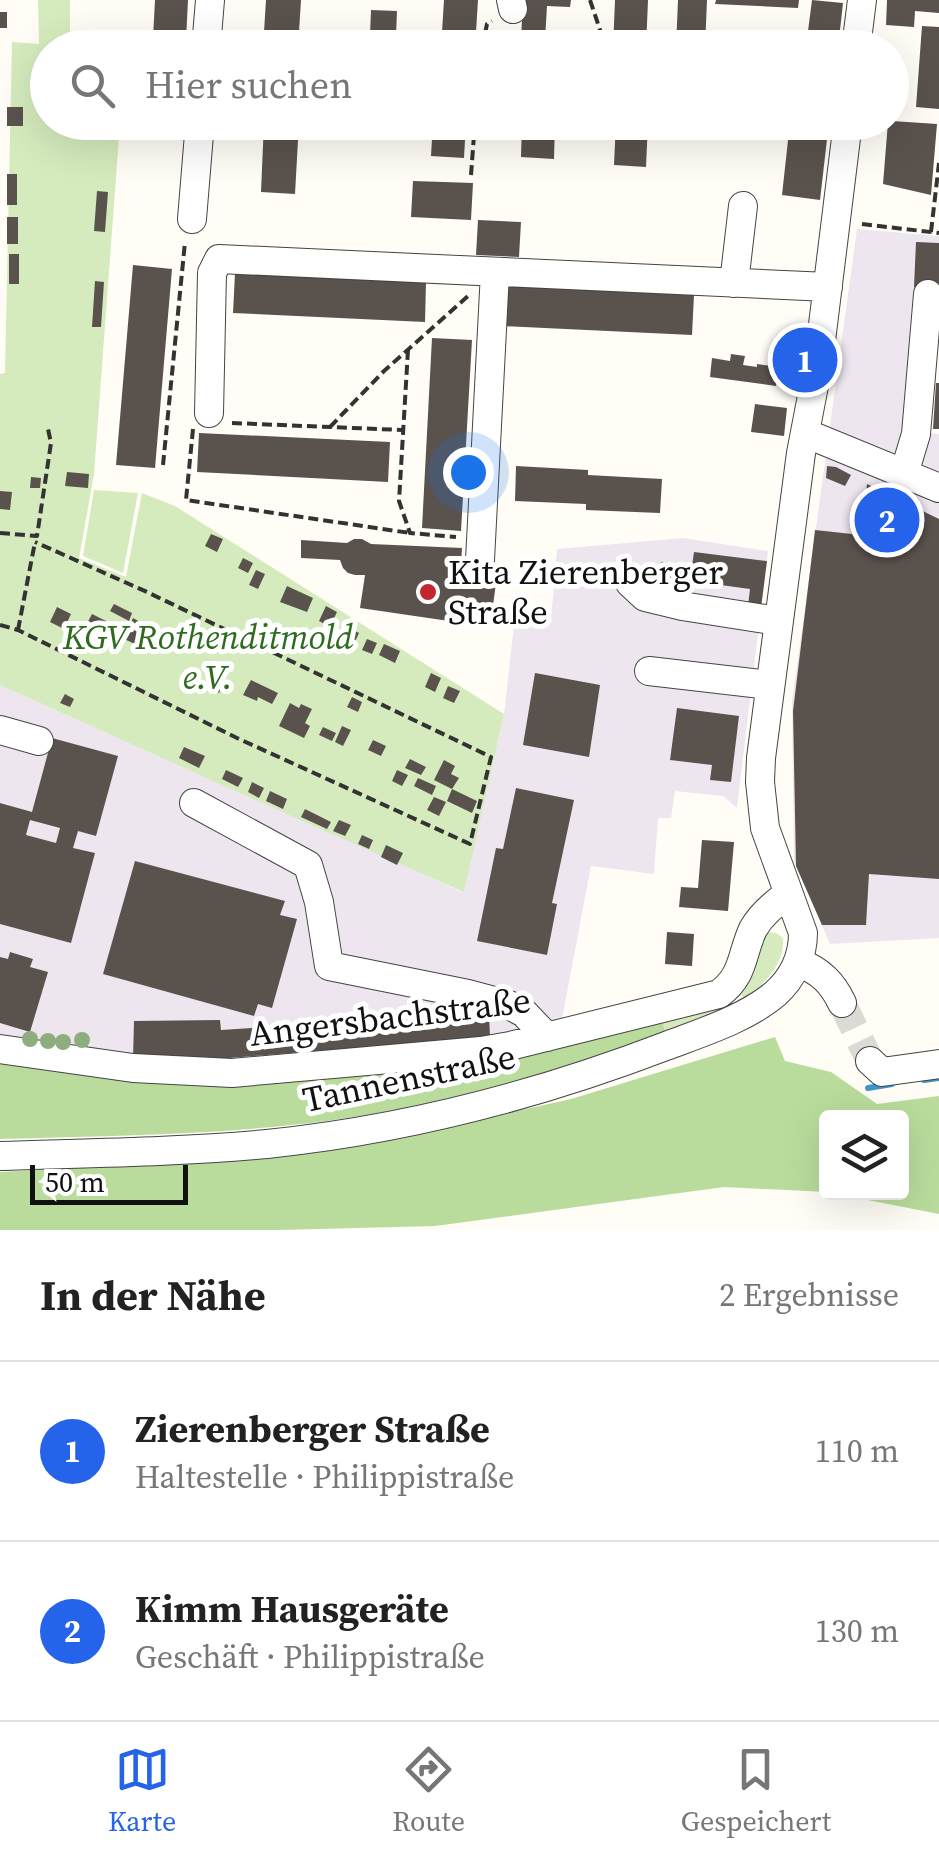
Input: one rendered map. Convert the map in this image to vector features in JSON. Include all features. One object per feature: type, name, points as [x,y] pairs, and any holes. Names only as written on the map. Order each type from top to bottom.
[{"type":"street","points":[[208,30],[210,0]]},
{"type":"street","points":[[858,30],[862,0]]},
{"type":"street","points":[[192,219],[199,140]]},
{"type":"street","points":[[842,1003],[825,976],[798,962],[802,933],[770,846],[762,809],[761,758],[804,433],[818,366],[846,140]]},
{"type":"street","points":[[734,282],[743,206]]},
{"type":"street","points":[[209,413],[212,273],[219,259],[828,287]]},
{"type":"street","points":[[480,550],[495,272]]},
{"type":"street","points":[[904,474],[916,434],[928,294]]},
{"type":"street","points":[[804,433],[939,488]]},
{"type":"street","points":[[630,583],[645,596],[682,606],[778,621]]},
{"type":"street","points":[[649,671],[769,685]]},
{"type":"street","points":[[0,730],[38,740]]},
{"type":"street","points":[[194,803],[308,866],[329,966],[510,1005],[524,1013],[547,1037]]},
{"type":"street","name":"Angersbachstraße","points":[[0,1049],[133,1068],[232,1073],[481,1051],[719,994],[736,980],[754,927],[788,894]]},
{"type":"street","name":"Tannenstraße","points":[[0,1156],[268,1144],[417,1120],[526,1094],[639,1056],[737,1017],[777,992],[798,962]]},
{"type":"street","points":[[870,1061],[882,1072],[939,1064]]},
{"type":"path","points":[[590,0],[600,30]]},
{"type":"path","points":[[471,175],[473,140]]},
{"type":"path","points":[[930,232],[939,163]]},
{"type":"path","points":[[163,464],[186,229],[192,219]]},
{"type":"path","points":[[837,220],[939,232]]},
{"type":"path","points":[[330,427],[495,272]]},
{"type":"path","points":[[408,350],[399,501],[410,533]]},
{"type":"path","points":[[402,430],[221,423],[209,413],[191,430],[186,500],[410,533],[480,550]]},
{"type":"path","points":[[18,630],[51,443],[48,428]]},
{"type":"path","points":[[0,532],[36,539],[491,757],[470,844],[237,738],[18,630],[0,625]]},
{"type":"shaded area","points":[[857,229],[939,236],[939,306],[930,433],[939,434],[939,938],[830,944],[794,861],[792,702]]},
{"type":"shaded area","points":[[683,538],[768,551],[737,808],[723,796],[675,791],[671,818],[658,818],[654,874],[591,866],[562,1019],[490,1037],[229,1058],[133,1059],[0,1039],[0,685],[463,892],[504,714],[515,616],[551,620],[557,549]]},
{"type":"green space","name":"KGV Rothenditmold e.V.","points":[[38,0],[70,0],[70,30],[39,30]]},
{"type":"green space","name":"KGV Rothenditmold e.V.","points":[[12,42],[30,43],[30,140],[119,140],[94,474],[79,558],[126,577],[142,493],[175,506],[504,714],[464,892],[0,685],[0,374],[5,373]]},
{"type":"green space","points":[[94,490],[138,493],[123,573],[83,556]]},
{"type":"green space","points":[[766,932],[783,938],[781,957],[766,980],[744,998],[739,991]]},
{"type":"green space","points":[[728,999],[733,1005],[666,1034],[662,1021]]},
{"type":"green space","points":[[662,1021],[666,1034],[497,1086],[395,1110],[248,1129],[0,1139],[0,1058],[230,1081],[492,1064]]},
{"type":"green space","points":[[775,1037],[785,1061],[831,1072],[877,1104],[939,1096],[939,1214],[868,1200],[909,1200],[909,1110],[819,1110],[819,1192],[724,1187],[435,1226],[0,1230],[0,1172],[224,1159],[392,1139],[571,1099]]},
{"type":"building","points":[[155,0],[188,0],[186,30],[153,30]]},
{"type":"building","points":[[266,0],[301,0],[299,30],[264,30]]},
{"type":"building","points":[[444,0],[478,0],[476,30],[442,30]]},
{"type":"building","points":[[523,0],[571,0],[570,7],[547,6],[546,30],[521,30]]},
{"type":"building","points":[[615,0],[648,0],[647,30],[614,30]]},
{"type":"building","points":[[678,0],[707,0],[706,30],[677,30]]},
{"type":"building","points":[[716,0],[799,0],[798,8],[715,4]]},
{"type":"building","points":[[812,0],[843,3],[840,30],[808,30]]},
{"type":"building","points":[[887,0],[939,0],[939,13],[915,11],[914,27],[886,25]]},
{"type":"building","points":[[371,10],[397,11],[396,30],[370,30]]},
{"type":"building","points":[[0,12],[7,12],[7,28],[0,28]]},
{"type":"building","points":[[922,26],[939,27],[939,109],[916,107]]},
{"type":"building","points":[[7,107],[23,107],[23,126],[7,126]]},
{"type":"building","points":[[909,122],[937,124],[931,195],[883,184],[887,140],[909,140]]},
{"type":"building","points":[[263,140],[298,140],[295,194],[261,192]]},
{"type":"building","points":[[432,140],[465,140],[464,158],[431,156]]},
{"type":"building","points":[[521,140],[555,140],[554,159],[521,157]]},
{"type":"building","points":[[615,140],[647,140],[646,167],[614,165]]},
{"type":"building","points":[[788,140],[827,140],[820,200],[782,195]]},
{"type":"building","points":[[7,174],[17,174],[17,205],[7,205]]},
{"type":"building","points":[[413,181],[473,183],[471,220],[411,217]]},
{"type":"building","points":[[97,191],[108,192],[105,232],[94,231]]},
{"type":"building","points":[[7,217],[18,217],[18,244],[7,244]]},
{"type":"building","points":[[478,220],[521,222],[519,257],[476,255]]},
{"type":"building","points":[[916,242],[939,243],[939,289],[914,287]]},
{"type":"building","points":[[9,254],[19,254],[19,284],[9,284]]},
{"type":"building","points":[[133,265],[172,269],[155,468],[116,465]]},
{"type":"building","points":[[235,273],[426,282],[425,322],[233,313]]},
{"type":"building","points":[[95,281],[104,282],[101,327],[92,327]]},
{"type":"building","points":[[503,286],[694,295],[692,335],[501,326]]},
{"type":"building","points":[[432,338],[472,340],[461,531],[422,528]]},
{"type":"building","points":[[731,354],[745,356],[743,365],[778,367],[776,386],[710,377],[712,358],[730,361]]},
{"type":"building","points":[[936,383],[939,429],[933,429]]},
{"type":"building","points":[[755,404],[787,408],[784,436],[751,432]]},
{"type":"building","points":[[199,433],[390,442],[388,482],[197,472]]},
{"type":"building","points":[[516,466],[662,479],[660,513],[586,510],[586,504],[515,501]]},
{"type":"building","points":[[827,466],[851,475],[845,486],[826,478]]},
{"type":"building","points":[[67,472],[89,474],[88,488],[65,486]]},
{"type":"building","points":[[31,477],[41,478],[40,488],[30,488]]},
{"type":"building","points":[[867,484],[939,519],[939,879],[869,874],[866,925],[822,925],[796,866],[793,711],[815,530],[861,535]]},
{"type":"building","points":[[0,491],[12,492],[10,510],[0,509]]},
{"type":"building","points":[[211,534],[223,539],[217,552],[205,546]]},
{"type":"building","name":"Kita Zierenberger Straße","points":[[354,539],[371,544],[462,548],[461,564],[498,569],[490,627],[360,608],[365,575],[348,573],[340,560],[301,558],[301,540],[347,543]]},
{"type":"building","points":[[694,552],[767,561],[761,608],[748,606],[750,589],[691,581],[689,597],[658,594],[661,562],[692,566]]},
{"type":"building","points":[[243,558],[253,563],[248,573],[238,568]]},
{"type":"building","points":[[256,570],[265,574],[258,589],[249,585]]},
{"type":"building","points":[[287,586],[313,598],[307,612],[280,602]]},
{"type":"building","points":[[114,604],[132,613],[129,621],[110,611]]},
{"type":"building","points":[[326,606],[337,612],[330,627],[319,621]]},
{"type":"building","points":[[57,607],[71,614],[64,629],[50,622]]},
{"type":"building","points":[[92,614],[116,626],[111,637],[98,631],[95,637],[83,631]]},
{"type":"building","points":[[133,618],[142,623],[137,645],[120,637]]},
{"type":"building","points":[[346,626],[359,633],[351,650],[337,644]]},
{"type":"building","points":[[367,639],[377,643],[372,654],[362,650]]},
{"type":"building","points":[[384,644],[400,651],[395,663],[379,655]]},
{"type":"building","points":[[431,673],[441,678],[435,692],[425,687]]},
{"type":"building","points":[[535,673],[600,685],[589,757],[523,745]]},
{"type":"building","points":[[213,676],[224,681],[219,693],[208,687]]},
{"type":"building","points":[[251,680],[278,693],[272,704],[243,695]]},
{"type":"building","points":[[448,686],[460,691],[454,703],[443,698]]},
{"type":"building","points":[[65,694],[74,699],[70,707],[60,703]]},
{"type":"building","points":[[352,697],[362,702],[358,712],[347,707]]},
{"type":"building","points":[[290,703],[312,709],[305,723],[310,726],[304,738],[279,726]]},
{"type":"building","points":[[677,708],[739,716],[731,782],[710,780],[712,765],[670,760]]},
{"type":"building","points":[[342,726],[351,730],[343,746],[335,742]]},
{"type":"building","points":[[323,727],[336,733],[332,741],[319,735]]},
{"type":"building","points":[[52,738],[118,756],[96,836],[78,831],[73,848],[95,853],[71,943],[0,924],[0,803],[32,812]],"holes":[[[30,820],[60,828],[56,843],[26,835]]]},
{"type":"building","points":[[373,740],[386,746],[381,756],[368,750]]},
{"type":"building","points":[[184,747],[205,756],[199,768],[179,758]]},
{"type":"building","points":[[410,759],[426,767],[421,775],[405,768]]},
{"type":"building","points":[[444,760],[455,766],[451,774],[459,778],[452,789],[434,780]]},
{"type":"building","points":[[226,770],[243,778],[238,787],[222,779]]},
{"type":"building","points":[[397,770],[408,775],[402,786],[392,781]]},
{"type":"building","points":[[418,778],[436,786],[432,795],[414,786]]},
{"type":"building","points":[[252,782],[264,788],[259,798],[248,792]]},
{"type":"building","points":[[516,788],[574,800],[552,903],[557,904],[547,955],[477,941],[496,848],[503,849]]},
{"type":"building","points":[[452,789],[477,801],[472,813],[447,801]]},
{"type":"building","points":[[270,791],[287,799],[283,809],[266,801]]},
{"type":"building","points":[[434,797],[446,802],[439,816],[427,810]]},
{"type":"building","points":[[305,809],[331,822],[327,829],[301,817]]},
{"type":"building","points":[[339,820],[351,825],[345,836],[333,831]]},
{"type":"building","points":[[362,835],[373,840],[369,849],[358,844]]},
{"type":"building","points":[[702,840],[734,842],[728,911],[679,907],[681,887],[698,888]]},
{"type":"building","points":[[386,845],[403,853],[397,865],[381,857]]},
{"type":"building","points":[[135,861],[285,901],[280,915],[297,919],[272,1008],[258,1004],[254,1016],[103,974]]},
{"type":"building","points":[[667,932],[694,934],[692,966],[665,964]]},
{"type":"building","points":[[10,952],[33,959],[30,967],[48,972],[30,1032],[0,1023],[0,957],[8,959]]},
{"type":"building","points":[[489,1013],[490,1037],[229,1058],[133,1059],[134,1021],[220,1020],[221,1030]]},
{"type":"waterway","points":[[924,1080],[939,1078]]},
{"type":"waterway","points":[[868,1088],[892,1084]]},
{"type":"tunnel","points":[[842,1003],[870,1061]]},
{"type":"place","name":"Zierenberger Straße","points":[[805,360]]},
{"type":"place","name":"Kimm Hausgeräte","points":[[887,520]]},
{"type":"place","name":"Kita Zierenberger Straße","points":[[428,592]]}]
